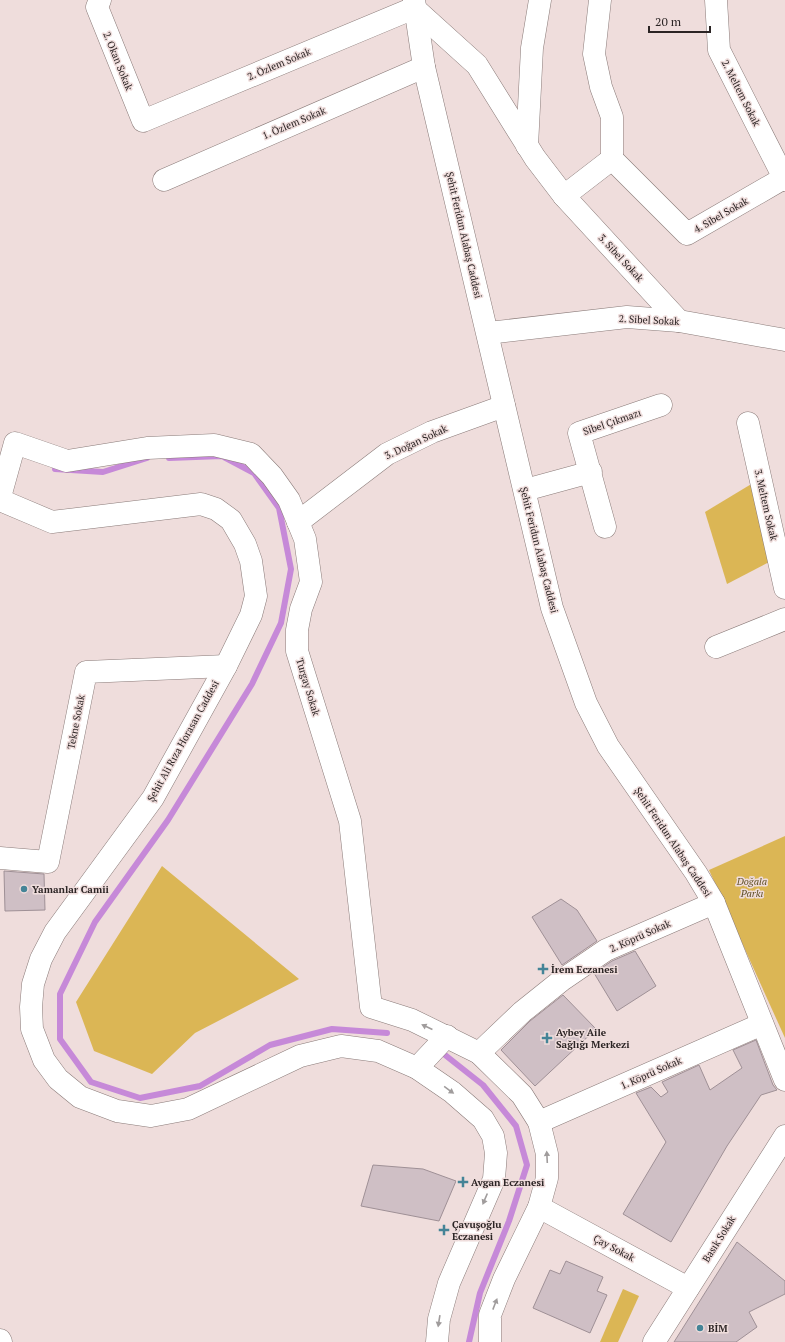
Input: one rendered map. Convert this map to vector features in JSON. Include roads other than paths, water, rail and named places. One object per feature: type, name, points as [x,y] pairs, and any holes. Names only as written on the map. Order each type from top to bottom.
[{"type":"street","name":"2. Okan Sokak","points":[[100,0],[97,7],[143,121]]},
{"type":"street","points":[[527,146],[532,48],[540,0]]},
{"type":"street","points":[[564,196],[612,159],[612,117],[601,87],[594,54],[600,0]]},
{"type":"street","name":"2. Meltem Sokak","points":[[716,0],[719,50],[785,179]]},
{"type":"street","name":"2. Özlem Sokak","points":[[143,121],[414,4]]},
{"type":"street","name":"3. Sibel Sokak","points":[[414,4],[477,65],[527,146],[564,196],[679,321]]},
{"type":"street","name":"Şehit Feridun Alabaş Caddesi","points":[[414,4],[424,67],[552,608],[586,703],[608,746],[692,867],[714,903],[785,1080]]},
{"type":"street","name":"1. Özlem Sokak","points":[[164,180],[424,67]]},
{"type":"street","name":"4. Sibel Sokak","points":[[612,159],[687,234],[785,179]]},
{"type":"street","name":"2. Sibel Sokak","points":[[488,333],[627,317],[679,321],[785,340]]},
{"type":"street","name":"Sibel Çıkmazı","points":[[591,472],[579,434],[661,405]]},
{"type":"street","name":"3. Doğan Sokak","points":[[298,522],[387,454],[432,432],[504,406]]},
{"type":"street","name":"3. Meltem Sokak","points":[[748,423],[785,588]]},
{"type":"street","name":"Turgay Sokak","points":[[0,497],[15,443],[67,460],[147,448],[214,445],[252,454],[272,476],[289,500],[305,539],[311,582],[301,609],[297,630],[297,651],[350,821],[371,1007],[412,1020],[447,1036]]},
{"type":"street","points":[[525,490],[591,472],[605,527]]},
{"type":"street","name":"Şehit Ali Rıza Horasan Caddesi","points":[[0,500],[52,522],[201,504],[216,509],[231,520],[245,544],[251,561],[256,596],[251,615],[226,666],[153,798],[64,920],[41,958],[33,984],[31,1007],[32,1029],[44,1060],[58,1079],[80,1097],[117,1111],[151,1116],[188,1109],[300,1056],[341,1046],[378,1052],[417,1068],[452,1092],[483,1119],[493,1136],[496,1153],[494,1179],[449,1283],[439,1319],[437,1342]]},
{"type":"street","points":[[716,647],[785,619]]},
{"type":"street","name":"Tekne Sokak","points":[[0,858],[48,862],[86,672],[226,666]]},
{"type":"street","name":"2. Köprü Sokak","points":[[479,1053],[522,1012],[562,980],[606,950],[714,903]]},
{"type":"street","name":"1. Köprü Sokak","points":[[539,1122],[762,1024]]},
{"type":"street","points":[[417,1068],[447,1036],[479,1053],[522,1095],[539,1122],[547,1154],[547,1178],[539,1207],[504,1279],[490,1315],[490,1342]]},
{"type":"street","name":"Basık Sokak","points":[[654,1342],[785,1136]]},
{"type":"street","name":"Çay Sokak","points":[[539,1207],[688,1288]]},
{"type":"waterway","points":[[169,458],[222,456],[254,473],[279,508],[291,569],[281,623],[252,684],[168,820],[95,922],[60,994],[60,1039],[91,1082],[140,1098],[200,1086],[270,1045],[332,1029],[387,1033]]},
{"type":"waterway","points":[[55,469],[103,472],[147,458]]},
{"type":"waterway","points":[[440,1051],[483,1085],[516,1126],[527,1165],[509,1221],[480,1293],[469,1342]]},
{"type":"place","name":"Yamanlar Camii","points":[[24,889]]},
{"type":"place","name":"İrem Eczanesi","points":[[543,969]]},
{"type":"place","name":"Aybey Aile Sağlığı Merkezi","points":[[547,1038]]},
{"type":"place","name":"Avgan Eczanesi","points":[[463,1182]]},
{"type":"place","name":"Çavuşoğlu Eczanesi","points":[[444,1230]]},
{"type":"place","name":"BİM","points":[[700,1328]]},
{"type":"park label","name":"Doğala Parkı","points":[[752,886]]}]
